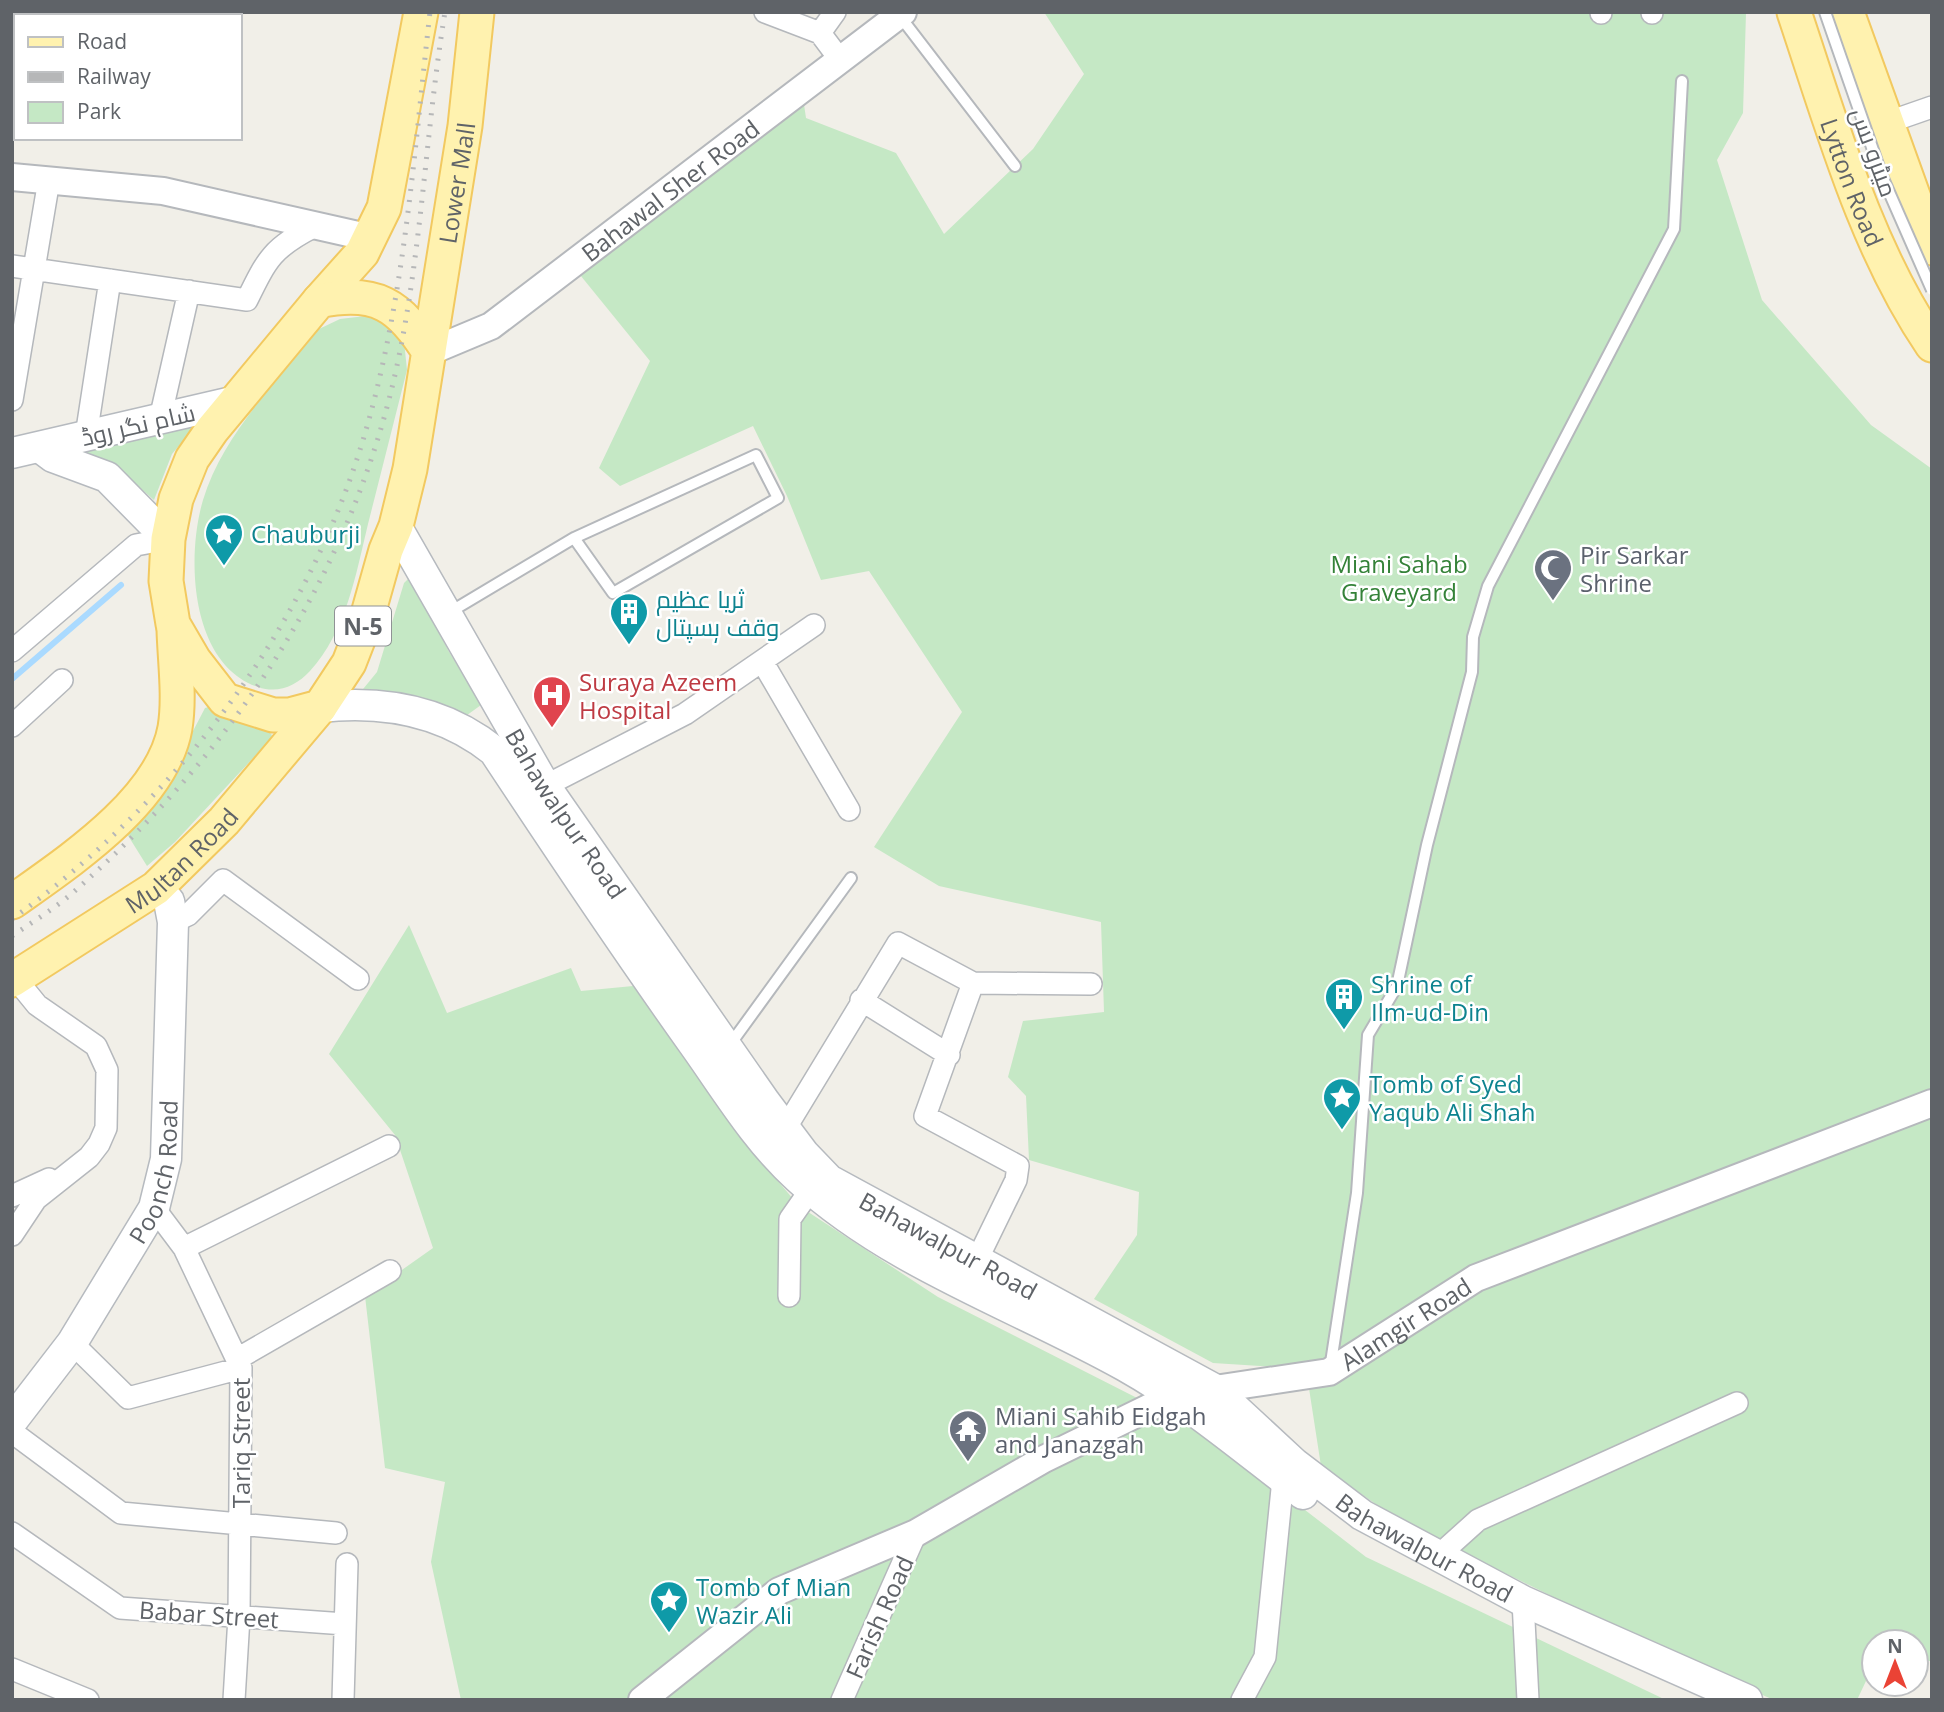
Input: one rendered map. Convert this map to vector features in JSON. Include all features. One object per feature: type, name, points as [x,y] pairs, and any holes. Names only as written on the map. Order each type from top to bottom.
[{"type":"main road","points":[[12,902],[99,839],[134,801],[168,749],[174,728],[173,624],[166,581],[168,539],[176,499],[192,459],[236,401],[362,253],[371,238],[384,208],[421,12]]},
{"type":"main road","name":"Lower Mall","points":[[429,352],[465,126],[477,12]]},
{"type":"main road","name":"Lytton Road","points":[[1794,12],[1835,135],[1877,246],[1904,301],[1932,345]]},
{"type":"main road","name":"Lytton Road","points":[[1847,12],[1886,123],[1921,188],[1928,239]]},
{"type":"main road","points":[[1877,246],[1928,239]]},
{"type":"main road","points":[[319,301],[351,297],[387,304],[400,312],[413,326],[429,352]]},
{"type":"main road","name":"N-5","points":[[320,707],[349,663],[396,526],[410,469],[429,352]]},
{"type":"main road","name":"شام نگر روڈ","points":[[27,450],[236,401]]},
{"type":"main road","name":"شام نگر روڈ","points":[[27,450],[107,477],[168,539]]},
{"type":"main road","name":"Bahawalpur Road","points":[[396,526],[545,786],[785,1129],[829,1180],[1214,1390],[1295,1464],[1362,1515],[1438,1556],[1523,1610],[1747,1700]]},
{"type":"main road","points":[[173,624],[194,660],[225,700],[273,715],[290,715],[320,707]]},
{"type":"main road","name":"Bahawalpur Road","points":[[320,707],[351,704],[400,706],[468,731],[494,751],[617,938],[760,1137],[811,1189],[907,1255],[1122,1364],[1175,1395],[1353,1532],[1523,1610],[1700,1700]]},
{"type":"main road","name":"Multan Road","points":[[13,979],[156,888],[223,821],[320,707]]},
{"type":"main road","name":"Poonch Road","points":[[12,1421],[72,1343],[154,1208],[166,1159],[173,922],[169,901],[156,888]]},
{"type":"street","points":[[765,12],[820,33],[841,61]]},
{"type":"street","points":[[820,33],[835,12]]},
{"type":"street","name":"Bahawal Sher Road","points":[[429,352],[491,326],[901,14]]},
{"type":"street","points":[[1886,123],[1932,107]]},
{"type":"street","points":[[12,177],[163,191],[371,238]]},
{"type":"street","points":[[12,400],[49,180]]},
{"type":"street","points":[[12,266],[247,300],[263,267],[278,247],[315,226]]},
{"type":"street","points":[[86,436],[110,280]]},
{"type":"street","points":[[160,419],[189,291]]},
{"type":"street","points":[[12,651],[136,545],[168,539]]},
{"type":"street","points":[[545,786],[685,714],[814,625]]},
{"type":"street","points":[[762,661],[849,810]]},
{"type":"street","points":[[12,726],[62,680]]},
{"type":"street","points":[[173,922],[188,915],[223,880],[358,979]]},
{"type":"street","points":[[785,1129],[898,943],[973,983],[1091,984]]},
{"type":"street","points":[[12,1235],[36,1199],[89,1157],[106,1128],[107,1070],[96,1046],[37,1005],[13,979]]},
{"type":"street","points":[[973,983],[925,1116],[1018,1166],[1016,1180],[977,1260]]},
{"type":"street","points":[[861,1000],[949,1055]]},
{"type":"street","name":"Alamgir Road","points":[[642,1700],[779,1591],[916,1534],[1044,1459],[1175,1395],[1329,1372],[1476,1278],[1932,1103]]},
{"type":"street","points":[[184,1248],[389,1146]]},
{"type":"street","points":[[12,1196],[73,1168]]},
{"type":"street","points":[[789,1296],[790,1219],[811,1189]]},
{"type":"street","name":"Tariq Street","points":[[154,1208],[184,1248],[239,1364],[241,1524],[234,1700]]},
{"type":"street","points":[[72,1343],[128,1398],[239,1364],[390,1271]]},
{"type":"street","points":[[1438,1556],[1478,1520],[1737,1403]]},
{"type":"street","points":[[12,1432],[121,1513],[336,1533]]},
{"type":"street","points":[[1242,1700],[1265,1657],[1283,1479]]},
{"type":"street","name":"Babar Street","points":[[12,1533],[120,1608],[345,1624]]},
{"type":"street","name":"Farish Road","points":[[842,1700],[916,1534]]},
{"type":"street","points":[[343,1700],[347,1564]]},
{"type":"street","points":[[1523,1610],[1528,1700]]},
{"type":"street","points":[[12,1669],[88,1700]]},
{"type":"lane","name":"میٹرو بس","points":[[1825,12],[1882,176],[1932,290]]},
{"type":"lane","points":[[901,14],[1015,166]]},
{"type":"lane","points":[[1329,1372],[1357,1193],[1368,1035],[1397,986],[1427,845],[1472,672],[1473,637],[1488,586],[1674,229],[1682,81]]},
{"type":"lane","points":[[447,614],[575,538],[756,455],[778,498],[613,593],[575,538]]},
{"type":"lane","points":[[727,1048],[851,878]]},
{"type":"green space","name":"Miani Sahab Graveyard","points":[[1044,12],[1746,13],[1743,113],[1717,160],[1762,300],[1871,425],[1932,469],[1932,1661],[1930,1628],[1860,1628],[1860,1694],[1857,1700],[1774,1700],[1677,1658],[1403,1523],[1321,1466],[1306,1369],[1213,1363],[1094,1299],[1137,1235],[1139,1192],[1029,1160],[1026,1096],[1008,1077],[1023,1021],[1104,1012],[1101,922],[939,886],[874,847],[962,712],[869,571],[821,580],[787,496],[753,426],[620,486],[599,468],[650,361],[572,265],[802,91],[806,118],[896,153],[944,234],[1033,149],[1084,74]]},
{"type":"green space","points":[[374,315],[404,341],[407,370],[348,602],[333,639],[305,676],[280,689],[258,687],[235,675],[218,656],[206,633],[195,578],[195,550],[203,500],[212,476],[237,431],[319,329],[340,319]]},
{"type":"green space","points":[[205,415],[172,454],[154,500],[116,467],[68,446]]},
{"type":"green space","points":[[411,576],[448,650],[481,705],[463,718],[438,704],[414,697],[359,694],[377,672],[404,583]]},
{"type":"green space","points":[[212,706],[267,730],[272,735],[175,842],[147,866],[122,826],[180,756],[205,708]]},
{"type":"green space","points":[[409,925],[447,1013],[571,968],[581,991],[633,986],[733,1128],[799,1206],[938,1297],[1204,1432],[1366,1557],[1666,1700],[461,1700],[431,1562],[445,1482],[385,1468],[365,1296],[433,1248],[395,1135],[329,1054]]},
{"type":"waterway","points":[[12,679],[121,585]]},
{"type":"railway","points":[[12,919],[72,872],[129,820],[181,764],[230,704],[272,640],[310,573],[341,503],[366,430],[379,379],[407,223],[430,12]]},
{"type":"railway","points":[[12,936],[77,889],[135,834],[188,776],[237,715],[281,650],[319,583],[352,512],[378,438],[398,361],[413,274],[445,12]]},
{"type":"place","name":"Chauburji","points":[[224,567]]},
{"type":"place","name":"Pir Sarkar Shrine","points":[[1553,602]]},
{"type":"place","name":"ثریا عظیم وقف ہسپتال","points":[[629,646]]},
{"type":"place","name":"Suraya Azeem Hospital","points":[[552,729]]},
{"type":"place","name":"Shrine of Ilm-ud-Din","points":[[1344,1031]]},
{"type":"place","name":"Tomb of Syed Yaqub Ali Shah","points":[[1342,1131]]},
{"type":"place","name":"Miani Sahib Eidgah and Janazgah","points":[[968,1463]]},
{"type":"place","name":"Tomb of Mian Wazir Ali","points":[[669,1634]]}]
